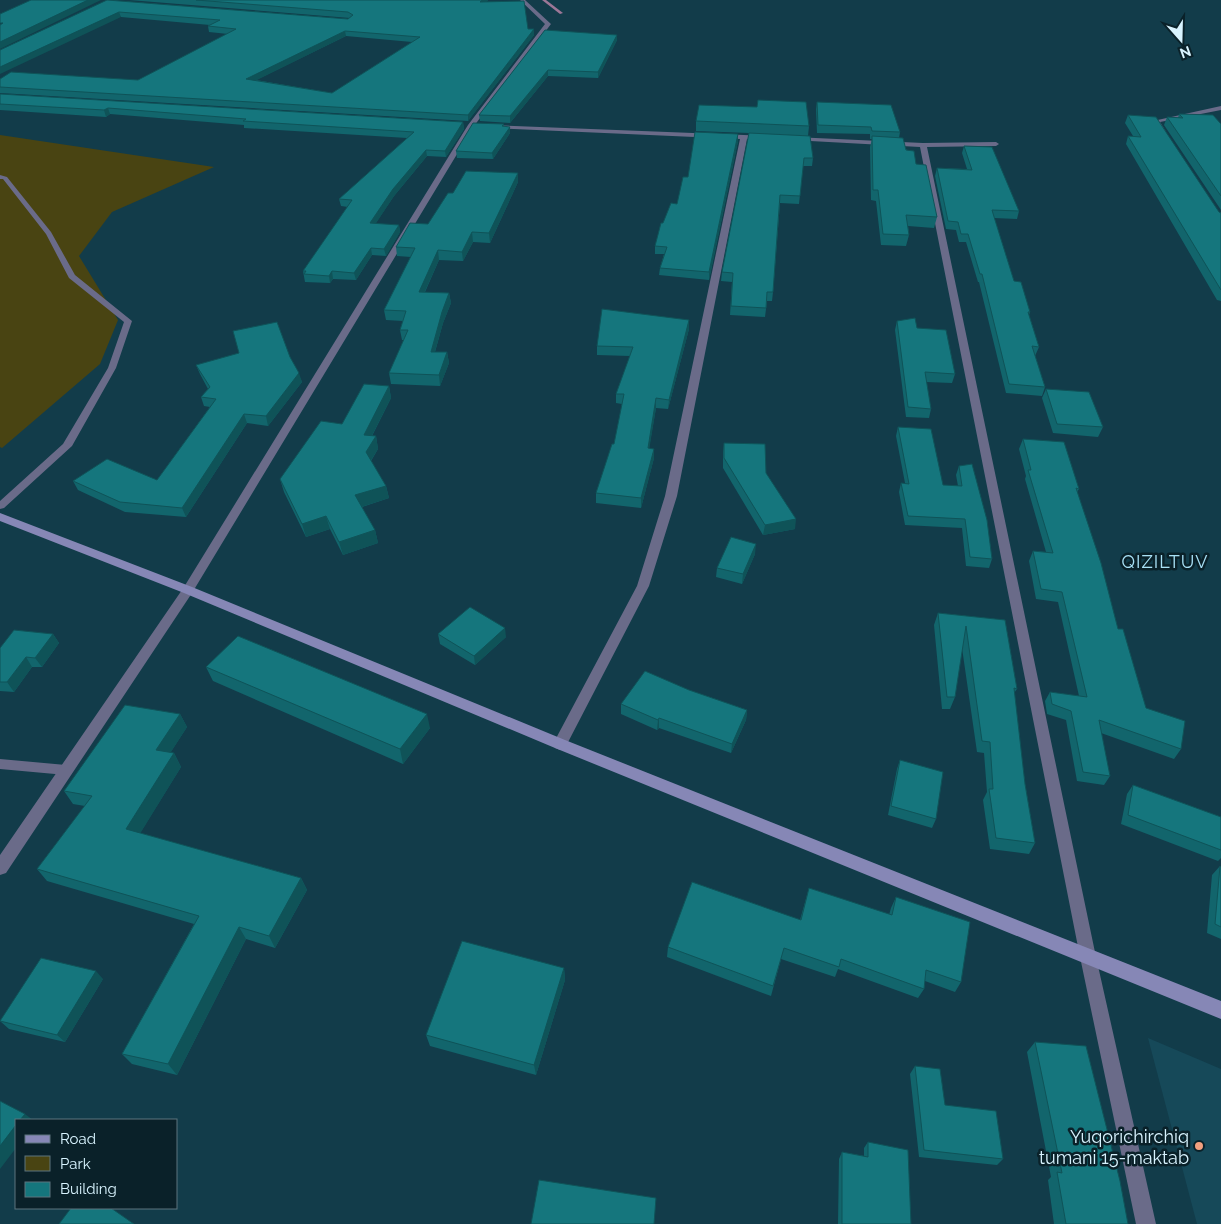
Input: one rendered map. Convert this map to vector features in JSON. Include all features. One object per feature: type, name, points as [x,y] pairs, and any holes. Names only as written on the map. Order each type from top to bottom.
[{"type":"street","points":[[0,868],[188,590],[471,125],[548,24],[522,0]]},
{"type":"street","points":[[1166,137],[1156,121],[1221,108]]},
{"type":"street","points":[[490,126],[774,139]]},
{"type":"street","points":[[560,744],[643,586],[671,496],[744,137]]},
{"type":"street","points":[[784,139],[923,145],[996,144]]},
{"type":"street","points":[[923,145],[1088,957],[1146,1224]]},
{"type":"street","points":[[0,517],[188,590],[560,744],[1221,1010]]},
{"type":"lane","points":[[0,177],[5,178],[49,233],[72,276],[128,321],[112,368],[67,446],[0,506]]},
{"type":"lane","points":[[0,764],[66,770]]},
{"type":"shaded area","name":"Yuqorichirchiq tumani 15-maktab","points":[[1148,1038],[1221,1069],[1221,1224],[1197,1224]]},
{"type":"green space","points":[[0,135],[214,167],[112,212],[79,256],[118,320],[100,364],[2,448],[0,447]]},
{"type":"building","points":[[31,0],[88,0],[0,42],[0,25],[3,23],[0,23],[0,14]]},
{"type":"building","points":[[107,0],[348,19],[353,15],[348,12],[196,0],[524,1],[528,29],[534,29],[468,115],[0,87],[0,79],[11,72],[138,80],[236,29],[208,26],[220,20],[119,12],[0,67],[0,50]],"holes":[[[345,31],[420,37],[332,93],[246,79]]]},
{"type":"building","points":[[545,30],[617,35],[598,72],[548,70],[510,116],[479,115]]},
{"type":"building","points":[[0,94],[463,122],[445,151],[426,150],[393,189],[370,223],[399,225],[384,249],[371,248],[354,273],[332,271],[329,276],[304,274],[306,271],[303,271],[352,200],[339,199],[414,132],[243,121],[246,119],[108,108],[104,110],[0,104]]},
{"type":"building","points":[[758,100],[806,102],[809,126],[696,121],[699,105],[757,107]]},
{"type":"building","points":[[817,102],[891,105],[900,132],[872,131],[871,127],[818,125]]},
{"type":"building","points":[[1179,114],[1213,115],[1221,124],[1221,196],[1167,117],[1183,118]]},
{"type":"building","points":[[1128,115],[1156,117],[1221,213],[1221,290],[1128,136],[1141,137]]},
{"type":"building","points":[[473,123],[504,124],[502,126],[510,127],[492,153],[456,151]]},
{"type":"building","points":[[695,132],[738,134],[709,272],[660,268],[667,247],[655,246],[661,223],[663,223],[671,203],[677,204],[683,177],[688,177]]},
{"type":"building","points":[[749,133],[810,136],[813,158],[804,158],[800,196],[780,195],[773,292],[767,292],[766,308],[731,306],[733,273],[722,272]]},
{"type":"building","points":[[872,136],[903,138],[906,150],[914,151],[916,164],[926,165],[937,217],[906,215],[909,235],[883,234],[878,190],[873,190]]},
{"type":"building","points":[[964,146],[992,147],[1019,211],[992,210],[1014,281],[1021,282],[1030,312],[1028,312],[1039,347],[1032,346],[1045,387],[1009,384],[982,274],[980,274],[968,234],[961,234],[958,222],[948,221],[937,168],[972,170]]},
{"type":"building","points":[[466,171],[518,173],[489,233],[472,232],[462,252],[438,250],[419,292],[449,293],[431,352],[447,352],[439,375],[389,373],[408,330],[400,330],[406,311],[384,310],[415,248],[396,247],[410,223],[428,224],[448,193],[453,193]]},
{"type":"building","points":[[602,309],[689,320],[669,400],[656,398],[648,448],[654,449],[641,498],[596,493],[612,444],[614,444],[624,394],[616,394],[633,347],[597,346]]},
{"type":"building","points":[[915,318],[917,328],[946,330],[955,374],[925,372],[931,409],[908,407],[897,321]]},
{"type":"building","points":[[277,322],[290,357],[299,373],[266,416],[244,414],[182,508],[120,502],[73,481],[107,459],[157,480],[216,399],[201,397],[210,387],[196,365],[239,353],[233,331]]},
{"type":"building","points":[[364,384],[389,386],[364,435],[376,436],[366,452],[386,486],[355,495],[375,530],[339,542],[326,516],[302,524],[280,479],[321,421],[342,424]]},
{"type":"building","points":[[1046,389],[1089,392],[1103,427],[1057,424]]},
{"type":"building","points":[[898,427],[931,429],[943,485],[962,486],[959,466],[972,464],[987,520],[992,559],[970,557],[965,519],[908,516],[901,483],[909,484]]},
{"type":"building","points":[[1023,439],[1064,442],[1079,489],[1076,488],[1101,563],[1118,629],[1123,629],[1146,708],[1185,721],[1181,749],[1099,720],[1110,776],[1083,772],[1071,711],[1052,704],[1050,692],[1087,697],[1062,592],[1041,589],[1033,551],[1053,553],[1028,470],[1031,470]]},
{"type":"building","points":[[724,443],[765,444],[766,473],[796,519],[765,525],[724,458]]},
{"type":"building","points":[[731,537],[756,544],[743,574],[717,568]]},
{"type":"building","points":[[470,607],[505,628],[474,656],[438,634]]},
{"type":"building","points":[[938,613],[1005,620],[1017,689],[1014,688],[1025,784],[1035,843],[996,838],[989,789],[993,789],[990,742],[982,741],[966,626],[955,697],[947,697]]},
{"type":"building","points":[[14,630],[53,634],[35,658],[26,657],[7,682],[0,682],[0,648]]},
{"type":"building","points":[[238,636],[427,714],[400,749],[206,667]]},
{"type":"building","points":[[645,671],[689,690],[747,710],[732,744],[659,718],[658,720],[621,704]]},
{"type":"building","points":[[125,705],[180,714],[156,750],[174,753],[126,829],[301,878],[269,936],[239,927],[168,1064],[122,1054],[199,916],[37,869],[92,796],[64,791]]},
{"type":"building","points":[[900,760],[943,772],[936,819],[891,806]]},
{"type":"building","points":[[1133,785],[1221,817],[1221,850],[1128,815]]},
{"type":"building","points":[[1221,867],[1221,927],[1215,924]]},
{"type":"building","points":[[692,882],[801,920],[809,888],[892,915],[896,897],[970,922],[961,982],[926,970],[924,989],[841,959],[839,967],[784,948],[773,986],[668,947]]},
{"type":"building","points":[[462,941],[564,968],[534,1065],[426,1035]]},
{"type":"building","points":[[41,958],[96,971],[57,1035],[0,1021]]},
{"type":"building","points":[[1035,1042],[1086,1046],[1120,1181],[1128,1224],[1066,1224],[1057,1172],[1062,1173]]},
{"type":"building","points":[[915,1066],[940,1069],[945,1105],[996,1111],[1003,1159],[924,1150]]},
{"type":"building","points":[[0,1101],[25,1114],[21,1119],[15,1119],[15,1126],[0,1146]]},
{"type":"building","points":[[868,1142],[908,1150],[911,1224],[842,1224],[842,1152],[868,1157]]},
{"type":"building","points":[[539,1180],[656,1198],[654,1224],[531,1224]]},
{"type":"building","points":[[70,1209],[112,1209],[134,1224],[59,1224]]},
{"type":"waterway","points":[[544,0],[561,13]]},
{"type":"place","name":"Yuqorichirchiq tumani 15-maktab","points":[[1199,1146]]},
{"type":"district","name":"QIZILTUV","points":[[1165,561]]}]
